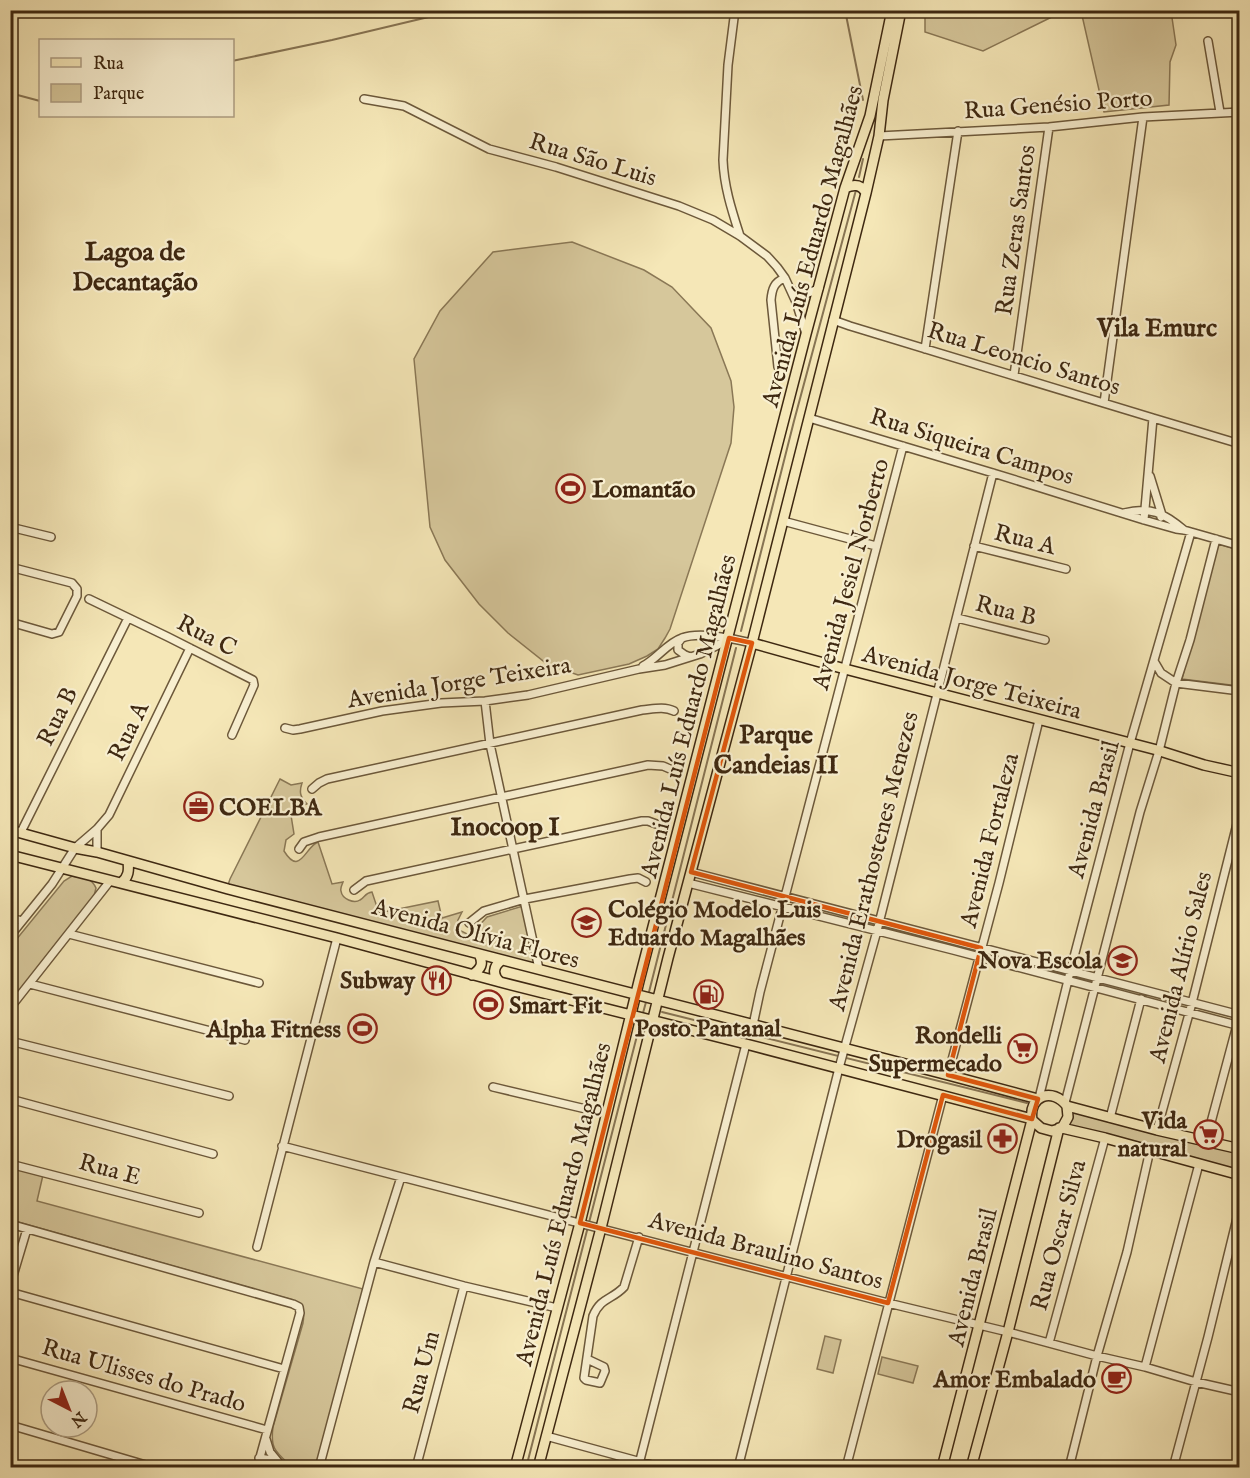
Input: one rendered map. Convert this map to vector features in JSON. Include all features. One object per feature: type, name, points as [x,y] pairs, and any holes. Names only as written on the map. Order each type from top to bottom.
[{"type":"main road","name":"Avenida Luís Eduardo Magalhães","points":[[515,1467],[582,1223],[631,1015],[726,638],[845,188],[870,116],[892,10]]},
{"type":"main road","name":"Avenida Luís Eduardo Magalhães","points":[[538,1467],[598,1227],[752,643],[867,193],[901,10]]},
{"type":"main road","points":[[845,188],[856,185],[864,188],[867,193]]},
{"type":"main road","name":"Avenida Jorge Teixeira","points":[[752,643],[1239,773]]},
{"type":"main road","name":"Avenida Olívia Flores","points":[[10,830],[845,1049],[1039,1098],[1051,1095],[1066,1105],[1110,1118],[1239,1149]]},
{"type":"main road","name":"Avenida Olívia Flores","points":[[10,855],[943,1095],[1032,1119],[1041,1128],[1052,1131],[1060,1128],[1105,1138],[1239,1174]]},
{"type":"main road","points":[[121,883],[127,877],[128,861]]},
{"type":"main road","points":[[472,975],[483,963],[480,954]]},
{"type":"main road","points":[[500,982],[494,972],[501,960]]},
{"type":"main road","name":"Avenida Brasil","points":[[942,1467],[1032,1119],[1031,1112],[1034,1103],[1039,1098]]},
{"type":"main road","name":"Avenida Brasil","points":[[972,1467],[1060,1128],[1068,1117],[1066,1105]]},
{"type":"street","points":[[735,12],[728,65],[723,175],[740,236]]},
{"type":"street","points":[[1208,41],[1220,112]]},
{"type":"street","name":"Rua São Luis","points":[[364,99],[404,106],[489,149],[556,167],[679,206],[713,220],[767,256],[786,278],[806,334]]},
{"type":"street","name":"Rua Genésio Porto","points":[[879,136],[1049,127],[1143,117],[1239,111]]},
{"type":"street","points":[[1104,402],[1143,117]]},
{"type":"street","name":"Rua Zeras Santos","points":[[1014,375],[1049,127]]},
{"type":"street","points":[[925,349],[958,131]]},
{"type":"street","points":[[778,367],[771,300],[772,290],[778,281],[786,278]]},
{"type":"street","points":[[791,290],[807,295],[819,288]]},
{"type":"street","name":"Rua Leoncio Santos","points":[[833,320],[1239,444]]},
{"type":"street","name":"Rua Siqueira Campos","points":[[808,418],[1144,520],[1239,546]]},
{"type":"street","points":[[1144,520],[1153,418]]},
{"type":"street","name":"Avenida Jesiel Norberto","points":[[753,1025],[903,446]]},
{"type":"street","points":[[1148,471],[1162,515],[1158,524]]},
{"type":"street","name":"Avenida Erathostenes Menezes","points":[[839,1068],[877,931],[993,473]]},
{"type":"street","name":"Rua Siqueira Campos","points":[[1124,513],[1144,509],[1154,511],[1187,531]]},
{"type":"street","points":[[783,521],[876,546]]},
{"type":"street","points":[[10,527],[51,537]]},
{"type":"street","name":"Avenida Brasil","points":[[1039,1098],[1070,972],[1187,531]]},
{"type":"street","name":"Avenida Brasil","points":[[1066,1105],[1140,812],[1190,640],[1216,539]]},
{"type":"street","name":"Rua A","points":[[974,546],[1066,569]]},
{"type":"street","points":[[10,567],[72,584],[77,589],[77,596],[59,632],[52,634],[10,622]]},
{"type":"street","name":"Rua C","points":[[89,599],[253,680],[254,685],[232,735]]},
{"type":"street","name":"Rua B","points":[[21,832],[128,618]]},
{"type":"street","name":"Rua B","points":[[957,618],[1045,640]]},
{"type":"street","name":"Avenida Jorge Teixeira","points":[[639,669],[682,638],[705,636],[752,643]]},
{"type":"street","points":[[682,638],[678,643],[678,650],[691,657]]},
{"type":"street","name":"Avenida Jorge Teixeira","points":[[285,728],[300,729],[441,703],[528,695],[665,665],[691,657],[718,645],[726,638]]},
{"type":"street","name":"Rua A","points":[[10,936],[52,884],[75,848],[109,815],[190,648]]},
{"type":"street","points":[[1154,661],[1161,673],[1176,683],[1239,692]]},
{"type":"street","points":[[485,700],[489,744],[539,969]]},
{"type":"street","points":[[312,789],[327,779],[642,710],[669,708],[674,711]]},
{"type":"street","name":"Avenida Fortaleza","points":[[948,1075],[1039,720]]},
{"type":"street","points":[[299,849],[304,842],[310,839],[501,796],[648,765],[670,769]]},
{"type":"street","name":"Avenida Alírio Sales","points":[[1157,1130],[1192,1003],[1239,812]]},
{"type":"street","points":[[354,890],[366,881],[642,821],[659,825]]},
{"type":"street","points":[[97,829],[97,852]]},
{"type":"street","points":[[691,872],[1239,1016]]},
{"type":"street","points":[[469,923],[484,911],[525,899],[630,879],[638,878],[646,882]]},
{"type":"street","points":[[10,1008],[110,881]]},
{"type":"street","points":[[688,883],[1044,973],[1238,1025],[1206,1141]]},
{"type":"street","points":[[10,918],[22,921]]},
{"type":"street","points":[[69,934],[259,983]]},
{"type":"street","points":[[256,1247],[336,938]]},
{"type":"street","points":[[30,984],[245,1040]]},
{"type":"street","points":[[1110,1118],[1141,999]]},
{"type":"street","points":[[10,1041],[229,1096]]},
{"type":"street","points":[[638,1465],[746,1044]]},
{"type":"street","points":[[738,1467],[839,1068]]},
{"type":"street","points":[[493,1086],[608,1114]]},
{"type":"street","points":[[846,1467],[943,1095]]},
{"type":"street","points":[[10,1099],[213,1154]]},
{"type":"street","name":"Rua Oscar Silva","points":[[1049,1343],[1105,1138]]},
{"type":"street","name":"Avenida Braulino Santos","points":[[282,1146],[1239,1392]]},
{"type":"street","points":[[1069,1467],[1096,1356],[1127,1252],[1150,1150]]},
{"type":"street","name":"Rua E","points":[[10,1164],[199,1213]]},
{"type":"street","points":[[1145,1367],[1199,1164]]},
{"type":"street","points":[[320,1467],[374,1262],[401,1176]]},
{"type":"street","points":[[1173,1467],[1239,1206]]},
{"type":"street","points":[[10,1224],[294,1304],[299,1308],[300,1313],[257,1467]]},
{"type":"street","points":[[10,1286],[27,1229]]},
{"type":"street","points":[[587,1359],[592,1316],[602,1302],[619,1293],[624,1287],[639,1238]]},
{"type":"street","points":[[374,1262],[557,1308]]},
{"type":"street","name":"Rua Um","points":[[416,1467],[464,1286]]},
{"type":"street","points":[[10,1292],[284,1369]]},
{"type":"street","name":"Rua Ulisses do Prado","points":[[10,1358],[266,1434]]},
{"type":"street","points":[[10,1425],[156,1467]]},
{"type":"street","points":[[266,1434],[270,1452],[279,1463]]},
{"type":"street","points":[[546,1436],[638,1465],[663,1467]]},
{"type":"street","points":[[259,1458],[268,1458],[287,1467]]},
{"type":"highlighted area","points":[[729,638],[752,643],[691,872],[981,948],[948,1075],[1038,1099],[1032,1119],[943,1095],[888,1303],[580,1223]]},
{"type":"green space","points":[[925,10],[1064,11],[983,51],[925,32]]},
{"type":"green space","points":[[1081,11],[1171,11],[1176,45],[1170,62],[1169,105],[1104,112]]},
{"type":"green space","name":"Lomantão","points":[[572,242],[644,270],[672,287],[711,328],[731,381],[734,407],[731,443],[670,629],[665,638],[658,649],[629,664],[578,675],[547,664],[508,633],[479,604],[445,560],[430,527],[414,359],[440,311],[493,252]]},
{"type":"green space","points":[[1215,543],[1239,550],[1239,686],[1182,679]]},
{"type":"green space","points":[[280,779],[291,785],[302,783],[301,794],[307,804],[290,809],[294,834],[286,840],[284,851],[294,861],[302,858],[318,842],[332,884],[343,882],[341,890],[346,898],[358,901],[372,892],[379,913],[438,901],[442,918],[462,912],[457,926],[467,934],[473,932],[487,917],[523,906],[536,960],[534,964],[228,885]]},
{"type":"green space","points":[[72,876],[92,882],[96,888],[94,896],[11,1003],[11,946],[64,881]]},
{"type":"green space","points":[[1067,1105],[1239,1151],[1239,1173],[1061,1128]]},
{"type":"green space","points":[[10,1168],[43,1175],[37,1201],[363,1289],[318,1467],[291,1466],[275,1450],[272,1440],[273,1427],[303,1323],[303,1312],[299,1304],[293,1300],[11,1220]]},
{"type":"green space","points":[[825,1336],[841,1340],[833,1373],[817,1369]]},
{"type":"green space","points":[[882,1357],[918,1366],[913,1383],[878,1374]]},
{"type":"waterway","points":[[234,61],[458,10]]},
{"type":"waterway","points":[[845,10],[863,100]]},
{"type":"waterway","points":[[10,93],[39,101]]},
{"type":"waterway","points":[[859,177],[863,159]]},
{"type":"waterway","points":[[741,631],[856,190]]},
{"type":"waterway","points":[[649,992],[736,648]]},
{"type":"waterway","points":[[643,1013],[646,1002]]},
{"type":"waterway","points":[[662,1012],[1027,1103]]},
{"type":"waterway","points":[[526,1468],[640,1024]]},
{"type":"place","name":"Lomantão","points":[[571,489]]},
{"type":"place","name":"COELBA","points":[[198,807]]},
{"type":"place","name":"Colégio Modelo Luis Eduardo Magalhães","points":[[587,923]]},
{"type":"place","name":"Nova Escola","points":[[1123,960]]},
{"type":"place","name":"Subway","points":[[436,980]]},
{"type":"place","name":"Posto Pantanal","points":[[708,995]]},
{"type":"place","name":"Smart Fit","points":[[488,1005]]},
{"type":"place","name":"Alpha Fitness","points":[[362,1029]]},
{"type":"place","name":"Rondelli Supermecado","points":[[1023,1049]]},
{"type":"place","name":"Vida natural","points":[[1208,1134]]},
{"type":"place","name":"Drogasil","points":[[1003,1139]]},
{"type":"place","name":"Amor Embalado","points":[[1117,1379]]},
{"type":"district","name":"Lagoa de Decantação","points":[[135,266]]},
{"type":"district","name":"Vila Emurc","points":[[1157,327]]},
{"type":"district","name":"Parque Candeias II","points":[[776,749]]},
{"type":"district","name":"Inocoop I","points":[[505,826]]}]
